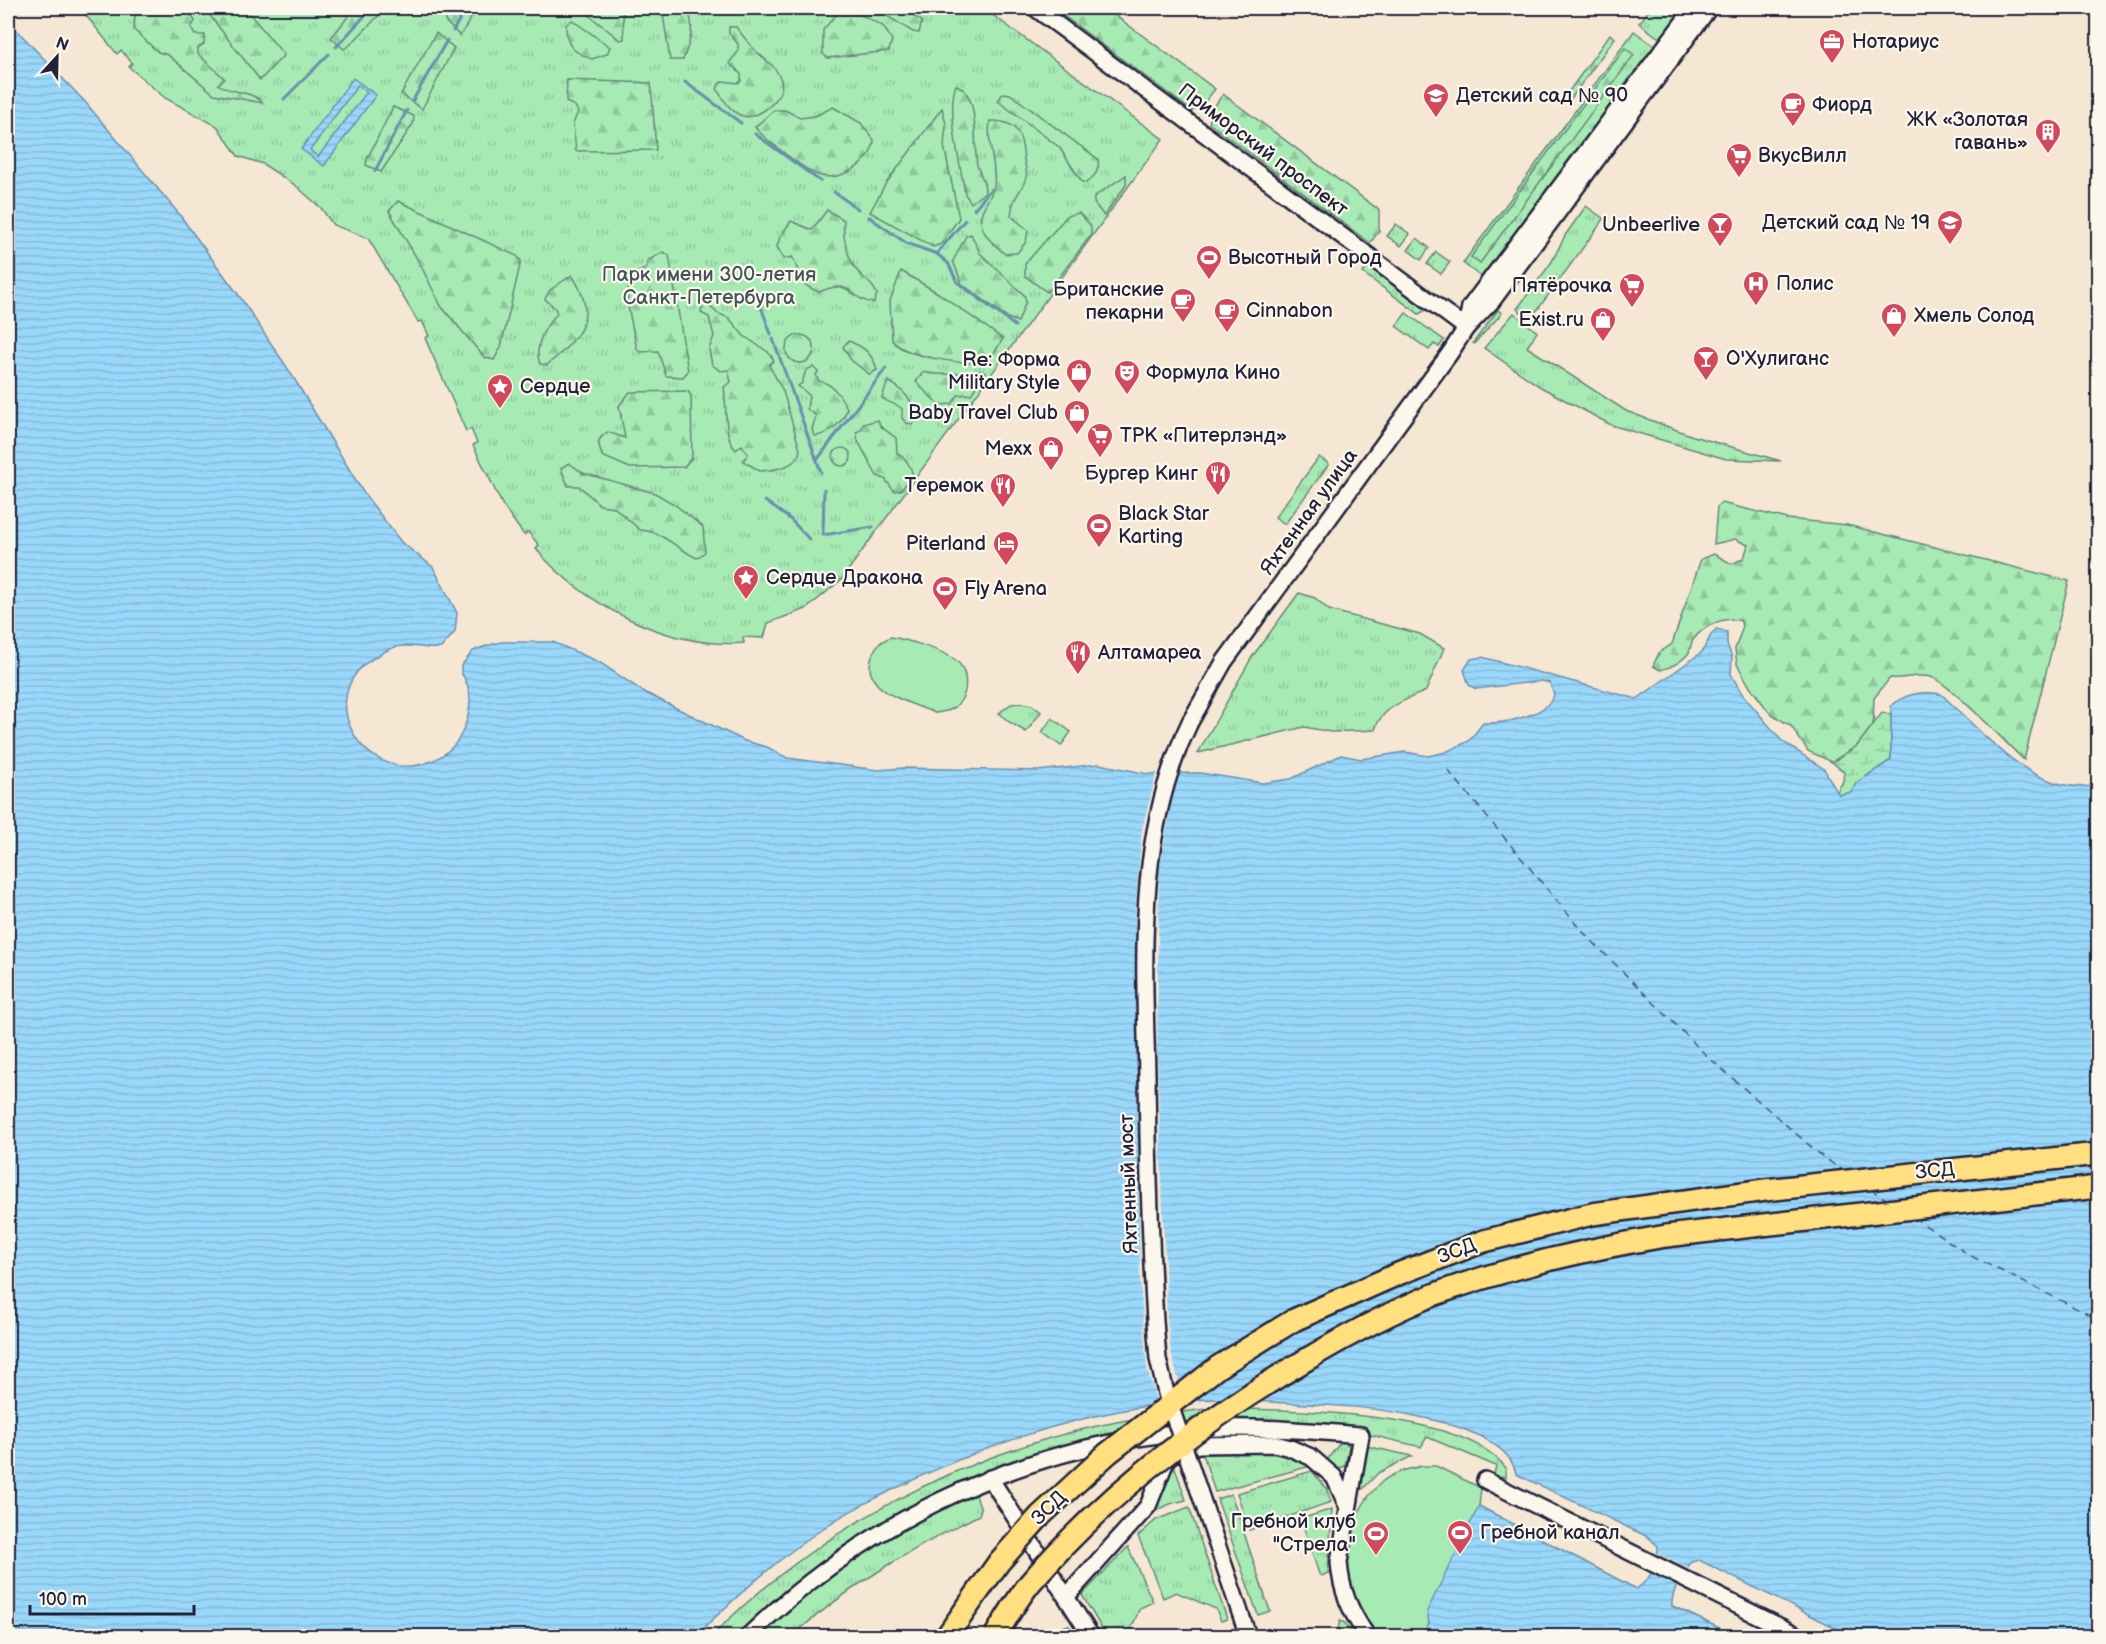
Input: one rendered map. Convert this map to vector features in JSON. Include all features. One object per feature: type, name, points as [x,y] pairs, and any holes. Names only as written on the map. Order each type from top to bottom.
[{"type":"highway","name":"ЗСД","points":[[947,1636],[999,1562],[1040,1516],[1107,1454],[1218,1367],[1294,1320],[1398,1274],[1484,1241],[1592,1214],[1741,1192],[2098,1154]]},
{"type":"highway","name":"ЗСД","points":[[995,1636],[1029,1585],[1070,1540],[1133,1480],[1237,1401],[1362,1326],[1431,1296],[1468,1283],[1602,1247],[1666,1236],[2098,1187]]},
{"type":"street","name":"Приморский проспект","points":[[1035,8],[1466,328]]},
{"type":"street","name":"Яхтенная улица","points":[[1466,328],[1470,307],[1694,8]]},
{"type":"street","name":"Яхтенная улица","points":[[1190,722],[1224,662],[1434,378],[1466,328],[1492,301],[1709,8]]},
{"type":"street","name":"Яхтенный мост","points":[[1190,722],[1172,761],[1160,799],[1153,829],[1148,879],[1146,1030],[1154,1312],[1158,1359],[1166,1393],[1248,1636]]},
{"type":"street","points":[[748,1636],[812,1581],[870,1539],[914,1514],[990,1478],[1079,1449],[1140,1437],[1219,1428],[1361,1435],[1341,1543],[1340,1580],[1350,1611],[1367,1636]]},
{"type":"street","points":[[1066,1597],[1148,1506],[1168,1456],[1198,1445],[1275,1444],[1290,1448],[1311,1457],[1334,1477],[1348,1508]]},
{"type":"street","points":[[990,1478],[1091,1636]]},
{"type":"street","points":[[1485,1480],[1799,1636]]},
{"type":"green space","name":"Парк имени 300-летия Санкт-Петербурга","points":[[80,8],[983,8],[1163,139],[841,580],[806,609],[768,623],[764,638],[743,637],[744,643],[715,643],[686,639],[657,631],[603,605],[578,588],[536,549],[539,545],[528,532],[524,535],[503,506],[473,445],[477,443],[471,429],[466,431],[425,338],[429,336],[422,321],[418,322],[368,238],[333,225],[321,208],[295,185],[263,164],[238,156],[217,126],[165,98],[129,67],[132,63],[121,50],[117,54]]},
{"type":"green space","points":[[154,8],[188,10],[195,21],[191,28],[195,35],[205,35],[204,44],[198,48],[198,54],[225,79],[218,84],[253,96],[263,103],[214,94],[168,55],[158,52],[134,30],[135,15]]},
{"type":"green space","points":[[204,8],[245,8],[284,55],[260,80]]},
{"type":"green space","points":[[355,8],[386,8],[344,49],[331,38]]},
{"type":"green space","points":[[452,8],[477,8],[460,36],[445,21]]},
{"type":"green space","points":[[580,8],[620,8],[623,14],[624,39],[620,40]]},
{"type":"green space","points":[[662,8],[687,8],[690,15],[692,28],[683,60],[670,60]]},
{"type":"green space","points":[[842,8],[848,8],[883,26],[892,40],[889,51],[828,58],[823,54],[823,30]]},
{"type":"green space","points":[[874,8],[902,8],[922,21],[919,33],[913,32]]},
{"type":"green space","points":[[1053,8],[1105,8],[1215,89],[1205,102],[1192,111]]},
{"type":"green space","points":[[1651,8],[1687,8],[1663,41],[1639,23]]},
{"type":"green space","points":[[572,20],[610,47],[607,54],[592,59],[575,51],[567,39],[566,25]]},
{"type":"green space","points":[[729,27],[736,27],[754,49],[773,66],[781,80],[782,86],[776,100],[763,111],[749,117],[735,112],[717,90],[723,81],[738,83],[741,81],[741,74],[729,63],[738,52],[738,44],[729,33]]},
{"type":"green space","points":[[1634,31],[1657,48],[1485,280],[1463,263]]},
{"type":"green space","points":[[436,33],[454,48],[422,109],[401,94]]},
{"type":"green space","points":[[1610,34],[1615,38],[1569,101],[1564,98]]},
{"type":"green space","points":[[1625,48],[1634,55],[1480,263],[1471,257]]},
{"type":"green space","points":[[567,80],[651,83],[656,150],[576,151],[573,124],[578,112],[575,106],[566,102]]},
{"type":"green space","points":[[956,85],[964,90],[973,109],[977,165],[985,188],[985,192],[971,203],[965,194],[953,124],[953,96]]},
{"type":"green space","points":[[1003,93],[1010,94],[1098,159],[1098,167],[1094,175],[1086,183],[1082,182],[1059,147],[998,101]]},
{"type":"green space","points":[[1223,94],[1379,210],[1379,231],[1370,243],[1209,123],[1213,108]]},
{"type":"green space","points":[[393,107],[414,116],[413,124],[381,172],[366,165],[367,159]]},
{"type":"green space","points":[[833,107],[861,123],[874,140],[868,156],[862,163],[845,174],[827,177],[812,172],[775,146],[755,127],[774,110],[785,110],[800,118],[815,116]]},
{"type":"green space","points":[[942,108],[946,124],[944,146],[959,218],[941,244],[933,247],[870,212],[885,185]]},
{"type":"green space","points":[[990,121],[1000,121],[1013,127],[1022,144],[1027,176],[1013,204],[1011,216],[1028,230],[1026,242],[1017,253],[1005,254],[990,240],[982,226],[982,212],[991,195],[995,178],[989,138]]},
{"type":"green space","points":[[1126,175],[1126,185],[1104,216],[1094,203],[1094,197]]},
{"type":"green space","points":[[398,201],[517,256],[521,261],[501,347],[494,360],[484,357],[441,306],[419,262],[389,211]]},
{"type":"green space","points":[[1586,206],[1604,219],[1530,320],[1517,309],[1551,263],[1566,234]]},
{"type":"green space","points":[[827,210],[844,220],[844,238],[850,257],[858,272],[875,289],[877,294],[874,303],[859,298],[845,288],[830,288],[819,292],[810,288],[799,277],[792,257],[784,259],[777,247],[780,237],[791,221],[812,230]]},
{"type":"green space","points":[[1079,213],[1091,226],[1091,235],[1047,292],[1025,276],[1025,264],[1067,216]]},
{"type":"green space","points":[[1396,224],[1410,234],[1401,246],[1387,236]]},
{"type":"green space","points":[[971,234],[980,253],[1024,295],[1026,301],[1018,322],[1010,319],[962,284],[953,261],[966,236]]},
{"type":"green space","points":[[1417,238],[1429,248],[1421,260],[1408,250]]},
{"type":"green space","points":[[663,252],[669,255],[688,371],[683,377],[666,376],[658,351],[640,352],[637,349],[627,302],[630,277],[647,268],[647,261]]},
{"type":"green space","points":[[1436,252],[1450,262],[1441,274],[1427,264]]},
{"type":"green space","points":[[1368,266],[1426,310],[1419,314],[1363,273]]},
{"type":"green space","points":[[901,271],[938,293],[1003,339],[989,361],[968,363],[923,356],[898,346],[892,340],[890,301]]},
{"type":"green space","points":[[572,275],[585,303],[582,326],[577,336],[559,355],[547,365],[540,364],[538,351],[541,337],[557,314],[555,308],[545,299],[550,290]]},
{"type":"green space","points":[[703,300],[717,313],[729,318],[744,336],[768,352],[774,360],[769,365],[783,391],[800,450],[791,464],[760,471],[743,461],[748,454],[742,445],[736,450],[732,445],[727,429],[724,387],[731,382],[728,370],[721,371],[712,365],[709,349],[714,336],[709,317],[701,313]]},
{"type":"green space","points":[[1498,310],[1502,313],[1474,344],[1473,343]]},
{"type":"green space","points":[[1406,313],[1444,340],[1439,347],[1434,344],[1429,350],[1396,326]]},
{"type":"green space","points":[[1514,313],[1537,332],[1527,347],[1626,411],[1693,436],[1781,461],[1726,459],[1611,425],[1539,386],[1484,348]]},
{"type":"green space","points":[[800,335],[810,339],[814,349],[810,359],[800,363],[790,359],[786,349],[790,339]]},
{"type":"green space","points":[[848,341],[867,351],[877,370],[869,374],[851,360],[843,347]]},
{"type":"green space","points":[[813,367],[818,372],[816,375],[819,381],[832,388],[847,408],[843,418],[835,427],[825,434],[814,436],[812,429],[816,416],[807,409],[809,395],[798,386],[802,383],[806,370]]},
{"type":"green space","points":[[979,371],[986,373],[971,394],[958,395],[952,404],[939,405],[916,382],[923,372],[943,374]]},
{"type":"green space","points":[[888,381],[903,392],[914,407],[917,419],[912,424],[906,423],[902,418],[902,409],[882,398]]},
{"type":"green space","points":[[688,391],[691,396],[692,457],[684,467],[630,468],[602,456],[599,442],[601,437],[608,432],[625,438],[619,406],[630,392]]},
{"type":"green space","points":[[878,420],[880,426],[896,438],[897,453],[905,459],[913,475],[901,490],[894,491],[885,479],[877,476],[858,441],[856,432],[861,430],[863,424]]},
{"type":"green space","points":[[842,448],[848,451],[851,457],[848,463],[842,466],[836,463],[833,457],[836,451]]},
{"type":"green space","points":[[1319,457],[1329,464],[1285,524],[1275,517]]},
{"type":"green space","points":[[569,463],[583,473],[655,493],[674,504],[703,527],[705,552],[697,558],[662,537],[640,530],[614,507],[600,505],[579,486],[568,486],[561,468]]},
{"type":"green space","points":[[1721,503],[1788,519],[1847,525],[2069,581],[2024,760],[1978,714],[1939,681],[1921,676],[1890,678],[1874,698],[1873,725],[1857,746],[1832,762],[1808,751],[1791,726],[1770,713],[1750,687],[1737,664],[1735,649],[1742,629],[1741,621],[1728,619],[1708,626],[1697,635],[1688,654],[1679,662],[1660,670],[1653,666],[1659,653],[1672,644],[1701,559],[1714,554],[1732,564],[1744,558],[1748,545],[1735,539],[1714,544],[1717,507]]},
{"type":"green space","points":[[1299,593],[1315,598],[1329,610],[1420,634],[1444,648],[1426,691],[1388,710],[1378,722],[1375,730],[1331,732],[1304,727],[1198,753],[1252,657]]},
{"type":"green space","points":[[891,637],[932,648],[959,663],[966,681],[964,694],[955,707],[935,713],[902,700],[880,687],[873,679],[870,668],[872,656],[879,644]]},
{"type":"green space","points":[[1011,704],[1032,705],[1041,712],[1026,732],[999,713]]},
{"type":"green space","points":[[1882,713],[1891,714],[1891,760],[1856,783],[1852,792],[1839,795],[1837,792],[1843,781],[1844,772],[1832,762],[1857,746]]},
{"type":"green space","points":[[1052,718],[1071,732],[1061,746],[1042,732]]},
{"type":"green space","points":[[1214,1408],[1326,1412],[1413,1423],[1451,1434],[1483,1448],[1506,1468],[1506,1478],[1501,1476],[1498,1480],[1493,1478],[1496,1466],[1427,1437],[1421,1447],[1354,1431],[1147,1432],[931,1503],[741,1636],[712,1636],[752,1598],[796,1563],[841,1532],[940,1479],[1044,1440],[1097,1426]]},
{"type":"green space","points":[[1342,1440],[1349,1446],[1345,1466],[1338,1469],[1327,1460]]},
{"type":"green space","points":[[1366,1446],[1412,1456],[1378,1473],[1363,1489],[1357,1488]]},
{"type":"green space","points":[[1265,1450],[1286,1453],[1314,1465],[1215,1492],[1202,1451]]},
{"type":"green space","points":[[1172,1459],[1186,1500],[1170,1504],[1152,1513],[1164,1491]]},
{"type":"green space","name":"Гребной канал","points":[[1422,1466],[1436,1466],[1481,1488],[1479,1506],[1636,1589],[1736,1636],[1380,1636],[1365,1621],[1354,1602],[1347,1559],[1350,1537],[1357,1516],[1368,1497],[1383,1481],[1397,1473]]},
{"type":"green space","points":[[1312,1471],[1326,1488],[1331,1502],[1249,1530],[1237,1493]]},
{"type":"green space","points":[[975,1493],[981,1509],[979,1515],[881,1570],[836,1601],[792,1636],[760,1636],[810,1592],[861,1556],[916,1523]]},
{"type":"green space","points":[[1231,1494],[1270,1611],[1258,1615],[1217,1499]]},
{"type":"green space","points":[[1189,1507],[1227,1619],[1221,1621],[1216,1609],[1176,1592],[1163,1598],[1138,1536],[1156,1520]]},
{"type":"green space","points":[[1332,1509],[1328,1573],[1322,1576],[1319,1574],[1301,1519]]},
{"type":"green space","points":[[1128,1547],[1153,1602],[1140,1608],[1128,1636],[1106,1636],[1082,1595]]},
{"type":"green space","points":[[1340,1621],[1345,1623],[1353,1636],[1336,1636]]},
{"type":"green space","points":[[1068,1625],[1077,1636],[1059,1636],[1059,1628]]},
{"type":"water","points":[[8,21],[86,103],[179,214],[240,297],[290,372],[363,492],[401,542],[433,567],[457,613],[455,632],[441,648],[407,646],[389,649],[358,671],[347,690],[346,711],[352,731],[365,749],[383,761],[405,766],[429,762],[446,753],[455,744],[464,728],[470,707],[468,686],[461,672],[461,666],[473,651],[501,642],[553,642],[599,662],[644,692],[676,708],[745,741],[767,747],[787,758],[878,770],[903,768],[1038,771],[1099,764],[1148,774],[1200,773],[1263,783],[1291,779],[1341,755],[1361,759],[1405,752],[1428,756],[1446,752],[1469,741],[1483,723],[1502,722],[1534,713],[1550,702],[1554,695],[1550,683],[1542,681],[1476,689],[1469,685],[1464,670],[1471,659],[1482,657],[1637,699],[1702,652],[1712,633],[1717,629],[1727,632],[1727,644],[1732,657],[1731,674],[1743,695],[1782,741],[1824,769],[1839,795],[1852,792],[1856,783],[1891,760],[1891,706],[1908,696],[1927,693],[1941,694],[1993,743],[2032,772],[2053,782],[2075,786],[2098,785],[2098,1636],[1852,1636],[1699,1560],[1691,1562],[1681,1578],[1673,1595],[1672,1606],[1736,1636],[1423,1636],[1429,1623],[1427,1611],[1479,1506],[1636,1589],[1646,1581],[1653,1570],[1658,1546],[1648,1537],[1516,1474],[1511,1461],[1490,1441],[1459,1427],[1368,1408],[1219,1399],[1157,1405],[1079,1420],[1002,1443],[928,1473],[852,1511],[810,1537],[759,1577],[696,1636],[8,1636]]},
{"type":"water","points":[[353,78],[376,95],[324,166],[301,149]],"holes":[[[358,85],[367,92],[318,157],[310,150]]]},
{"type":"pier","points":[[1157,772],[1180,772],[1171,804],[1159,873],[1157,1051],[1167,1318],[1171,1352],[1185,1405],[1159,1409],[1147,1369],[1140,1281],[1135,913],[1142,829]]},
{"type":"pier","points":[[1655,1552],[1690,1569],[1680,1588],[1648,1572]]},
{"type":"waterway","points":[[336,47],[372,8]]},
{"type":"waterway","points":[[453,31],[466,8]]},
{"type":"waterway","points":[[412,102],[447,40]]},
{"type":"waterway","points":[[284,99],[329,54]]},
{"type":"waterway","points":[[685,82],[741,123]]},
{"type":"waterway","points":[[375,171],[407,110]]},
{"type":"waterway","points":[[755,134],[820,181]]},
{"type":"waterway","points":[[974,209],[991,189]]},
{"type":"waterway","points":[[834,192],[858,209]]},
{"type":"waterway","points":[[869,217],[906,243],[937,254],[948,263],[957,282],[1015,326]]},
{"type":"waterway","points":[[937,253],[965,220]]},
{"type":"waterway","points":[[756,293],[771,334]]},
{"type":"waterway","points":[[773,339],[821,472]]},
{"type":"waterway","points":[[817,460],[886,368]]},
{"type":"waterway","points":[[824,489],[823,535],[873,527]]},
{"type":"waterway","points":[[765,501],[790,519],[810,540]]},
{"type":"ferry route","points":[[1448,770],[1582,931],[1707,1056],[1824,1158],[1844,1171]]},
{"type":"ferry route","points":[[1870,1189],[1889,1201]]},
{"type":"ferry route","points":[[1913,1217],[1969,1255],[2098,1319]]},
{"type":"place","name":"Нотариус","points":[[1832,65]]},
{"type":"place","name":"Детский сад № 90","points":[[1436,119]]},
{"type":"place","name":"Фиорд","points":[[1793,128]]},
{"type":"place","name":"ЖК «Золотая гавань»","points":[[2048,155]]},
{"type":"place","name":"ВкусВилл","points":[[1739,179]]},
{"type":"place","name":"Детский сад № 19","points":[[1950,246]]},
{"type":"place","name":"Unbeerlive","points":[[1720,248]]},
{"type":"place","name":"Высотный Город","points":[[1209,281]]},
{"type":"place","name":"Полис","points":[[1756,307]]},
{"type":"place","name":"Пятёрочка","points":[[1632,309]]},
{"type":"place","name":"Британские пекарни","points":[[1183,324]]},
{"type":"place","name":"Cinnabon","points":[[1227,334]]},
{"type":"place","name":"Хмель Солод","points":[[1894,339]]},
{"type":"place","name":"Exist.ru","points":[[1603,343]]},
{"type":"place","name":"О'Хулиганс","points":[[1706,382]]},
{"type":"place","name":"Re: Форма Military Style","points":[[1079,395]]},
{"type":"place","name":"Формула Кино","points":[[1127,396]]},
{"type":"place","name":"Сердце","points":[[500,410]]},
{"type":"place","name":"Baby Travel Club","points":[[1077,436]]},
{"type":"place","name":"ТРК «Питерлэнд»","points":[[1100,459]]},
{"type":"place","name":"Mexx","points":[[1051,472]]},
{"type":"place","name":"Бургер Кинг","points":[[1218,497]]},
{"type":"place","name":"Теремок","points":[[1003,509]]},
{"type":"place","name":"Black Star Karting","points":[[1099,549]]},
{"type":"place","name":"Piterland","points":[[1006,567]]},
{"type":"place","name":"Сердце Дракона","points":[[746,601]]},
{"type":"place","name":"Fly Arena","points":[[945,612]]},
{"type":"place","name":"Алтамареа","points":[[1078,676]]},
{"type":"place","name":"Гребной канал","points":[[1460,1556]]},
{"type":"place","name":"Гребной клуб \"Стрела\"","points":[[1376,1557]]}]
